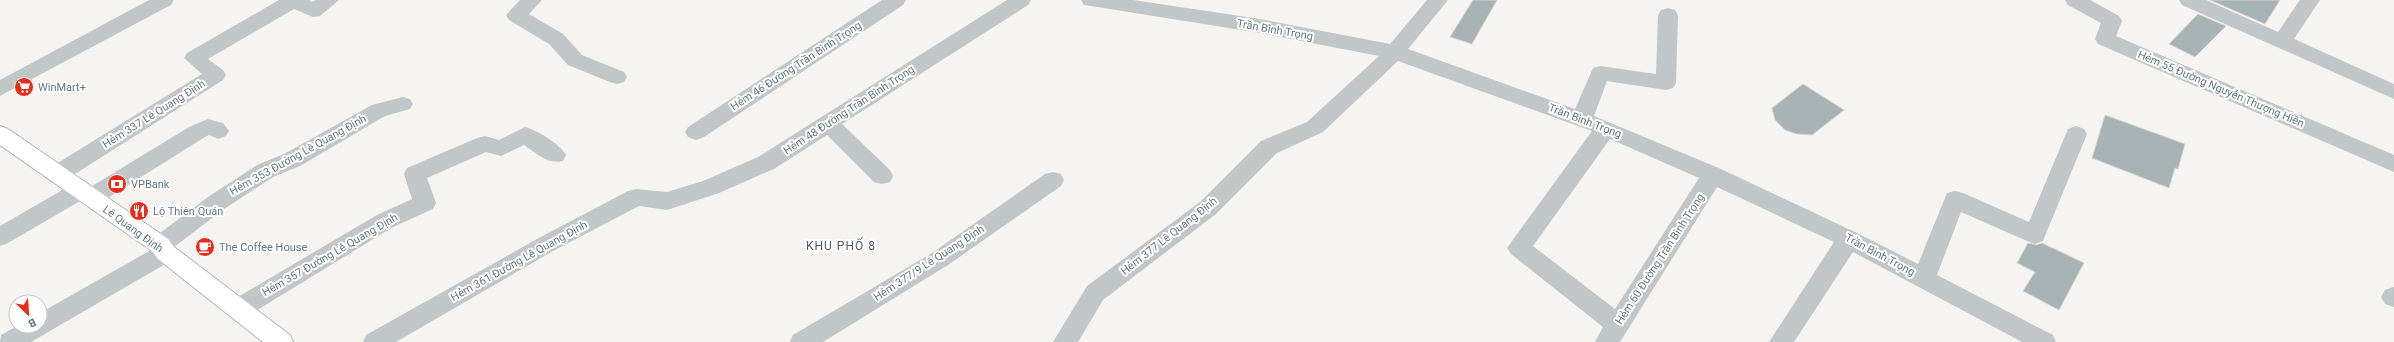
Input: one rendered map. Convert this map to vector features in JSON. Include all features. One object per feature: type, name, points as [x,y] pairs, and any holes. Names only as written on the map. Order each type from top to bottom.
[{"type":"main road","name":"Lê Quang Định","points":[[0,134],[58,173],[84,195],[163,249],[282,342]]},
{"type":"street","points":[[0,89],[164,0]]},
{"type":"street","name":"Hẻm 337 Lê Quang Định","points":[[58,173],[216,75],[194,58],[294,0],[313,10],[329,0]]},
{"type":"street","points":[[532,0],[516,15],[556,39],[575,60],[617,77]]},
{"type":"street","name":"Hẻm 46 Đường Trần Bình Trọng","points":[[696,132],[896,0]]},
{"type":"street","name":"Hẻm 48 Đường Trần Bình Trọng","points":[[667,201],[711,187],[766,163],[827,122],[1021,0]]},
{"type":"street","name":"Trần Bình Trọng","points":[[1091,0],[1120,2],[1260,26],[1395,52],[1606,128],[1849,239],[2044,342]]},
{"type":"street","name":"Hẻm 377 Lê Quang Định","points":[[1065,342],[1095,293],[1208,208],[1268,147],[1315,127],[1395,52],[1438,0]]},
{"type":"street","name":"Hẻm 55 Đường Nguyễn Thượng Hiền","points":[[2075,0],[2112,21],[2105,39],[2394,164]]},
{"type":"street","points":[[2189,0],[2394,92]]},
{"type":"street","points":[[2282,42],[2310,0]]},
{"type":"street","points":[[1582,120],[1600,73],[1666,83],[1668,14]]},
{"type":"street","name":"Hẻm 353 Đường Lê Quang Định","points":[[48,319],[163,249],[216,203],[265,171],[292,160],[379,110],[403,104]]},
{"type":"street","points":[[827,122],[882,176]]},
{"type":"street","points":[[0,237],[84,195],[197,132],[208,127],[215,128],[218,131]]},
{"type":"street","points":[[1606,128],[1520,248],[1612,333]]},
{"type":"street","points":[[1924,279],[1954,200],[2035,235],[2076,134]]},
{"type":"street","name":"Hẻm 357 Đường Lê Quang Định","points":[[240,308],[385,221],[426,203],[415,174],[485,144],[501,148],[525,135],[556,155]]},
{"type":"street","name":"Hẻm 60 Đường Trần Bình Trọng","points":[[1612,333],[1713,176]]},
{"type":"street","name":"Hẻm 377/9 Lê Quang Định","points":[[802,342],[940,259],[1053,180]]},
{"type":"street","name":"Hẻm 361 Đường Lê Quang Định","points":[[375,342],[545,245],[636,197],[667,201]]},
{"type":"street","points":[[1781,342],[1849,239]]},
{"type":"street","name":"Hẻm 353 Đường Lê Quang Định","points":[[10,342],[24,334]]},
{"type":"building","points":[[1473,0],[1497,0],[1472,44],[1450,37]]},
{"type":"building","points":[[2210,0],[2280,0],[2265,24]]},
{"type":"building","points":[[2198,14],[2226,26],[2195,57],[2169,44]]},
{"type":"building","points":[[1803,84],[1844,110],[1812,135],[1797,134],[1785,130],[1775,120],[1772,108]]},
{"type":"building","points":[[2105,115],[2185,144],[2178,169],[2175,168],[2169,188],[2092,158]]},
{"type":"building","points":[[2028,243],[2036,245],[2042,243],[2084,263],[2059,310],[2023,291],[2035,272],[2017,263]]},
{"type":"place","name":"WinMart+","points":[[24,87]]},
{"type":"place","name":"VPBank","points":[[117,184]]},
{"type":"place","name":"Lộ Thiên Quán","points":[[139,211]]},
{"type":"place","name":"The Coffee House","points":[[205,247]]},
{"type":"district","name":"KHU PHỐ 8","points":[[841,246]]}]
